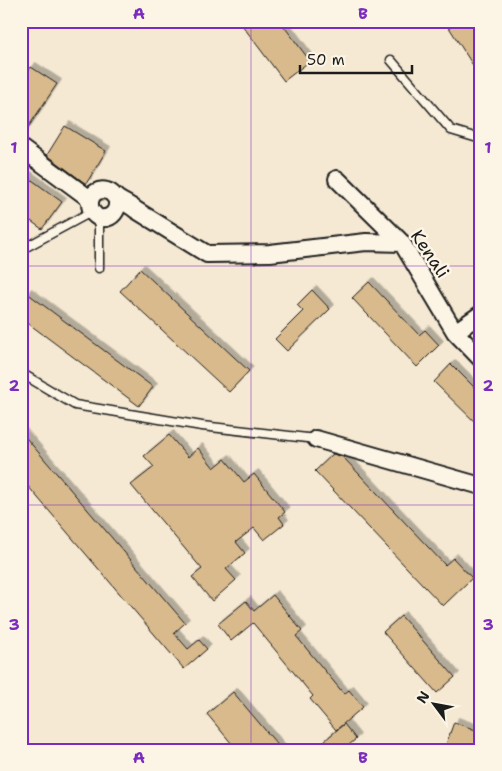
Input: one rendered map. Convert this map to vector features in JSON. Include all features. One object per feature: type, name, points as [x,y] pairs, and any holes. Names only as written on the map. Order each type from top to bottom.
[{"type":"street","points":[[21,148],[98,211],[136,210]]},
{"type":"street","name":"Kenali","points":[[337,179],[402,244],[456,332],[481,359]]},
{"type":"street","points":[[98,211],[96,192],[105,190],[207,254],[270,253],[366,242],[402,244]]},
{"type":"street","points":[[98,211],[118,207],[116,198]]},
{"type":"street","points":[[456,332],[481,314]]},
{"type":"street","points":[[316,438],[481,486]]},
{"type":"lane","points":[[391,60],[451,130],[481,139]]},
{"type":"lane","points":[[21,240],[28,246],[98,211],[99,268]]},
{"type":"lane","points":[[21,373],[75,405],[202,426],[316,438]]},
{"type":"building","points":[[239,21],[280,21],[310,61],[284,81]]},
{"type":"building","points":[[445,21],[481,21],[481,78]]},
{"type":"building","points":[[31,67],[57,84],[21,138],[21,82]]},
{"type":"building","points":[[65,126],[106,151],[86,184],[47,155]]},
{"type":"building","points":[[21,172],[62,202],[42,229],[21,214]]},
{"type":"building","points":[[140,269],[249,371],[229,392],[120,291]]},
{"type":"building","points":[[369,282],[419,335],[425,330],[439,345],[417,367],[352,298]]},
{"type":"building","points":[[312,290],[330,309],[287,351],[275,339],[303,311],[297,305]]},
{"type":"building","points":[[27,293],[153,387],[139,406],[21,318],[21,302]]},
{"type":"building","points":[[451,364],[481,394],[481,428],[434,382]]},
{"type":"building","points":[[21,432],[185,623],[174,633],[188,649],[199,640],[207,649],[184,669],[21,478]]},
{"type":"building","points":[[169,435],[188,457],[198,448],[214,468],[225,459],[244,482],[254,474],[285,512],[279,517],[284,524],[264,540],[254,528],[236,542],[245,553],[226,569],[236,580],[212,601],[192,577],[202,569],[131,485],[154,467],[144,456]]},
{"type":"building","points":[[333,454],[343,457],[445,565],[453,558],[472,578],[443,606],[315,471]]},
{"type":"building","points":[[273,595],[302,631],[296,636],[344,694],[349,690],[363,707],[336,730],[310,699],[313,696],[253,623],[231,641],[218,624],[246,601],[254,611]]},
{"type":"building","points":[[401,616],[455,677],[437,693],[383,632]]},
{"type":"building","points":[[233,692],[282,750],[237,750],[207,714]]},
{"type":"building","points":[[454,722],[481,732],[481,750],[444,750]]},
{"type":"building","points":[[344,724],[356,739],[343,750],[332,750],[324,741]]}]
